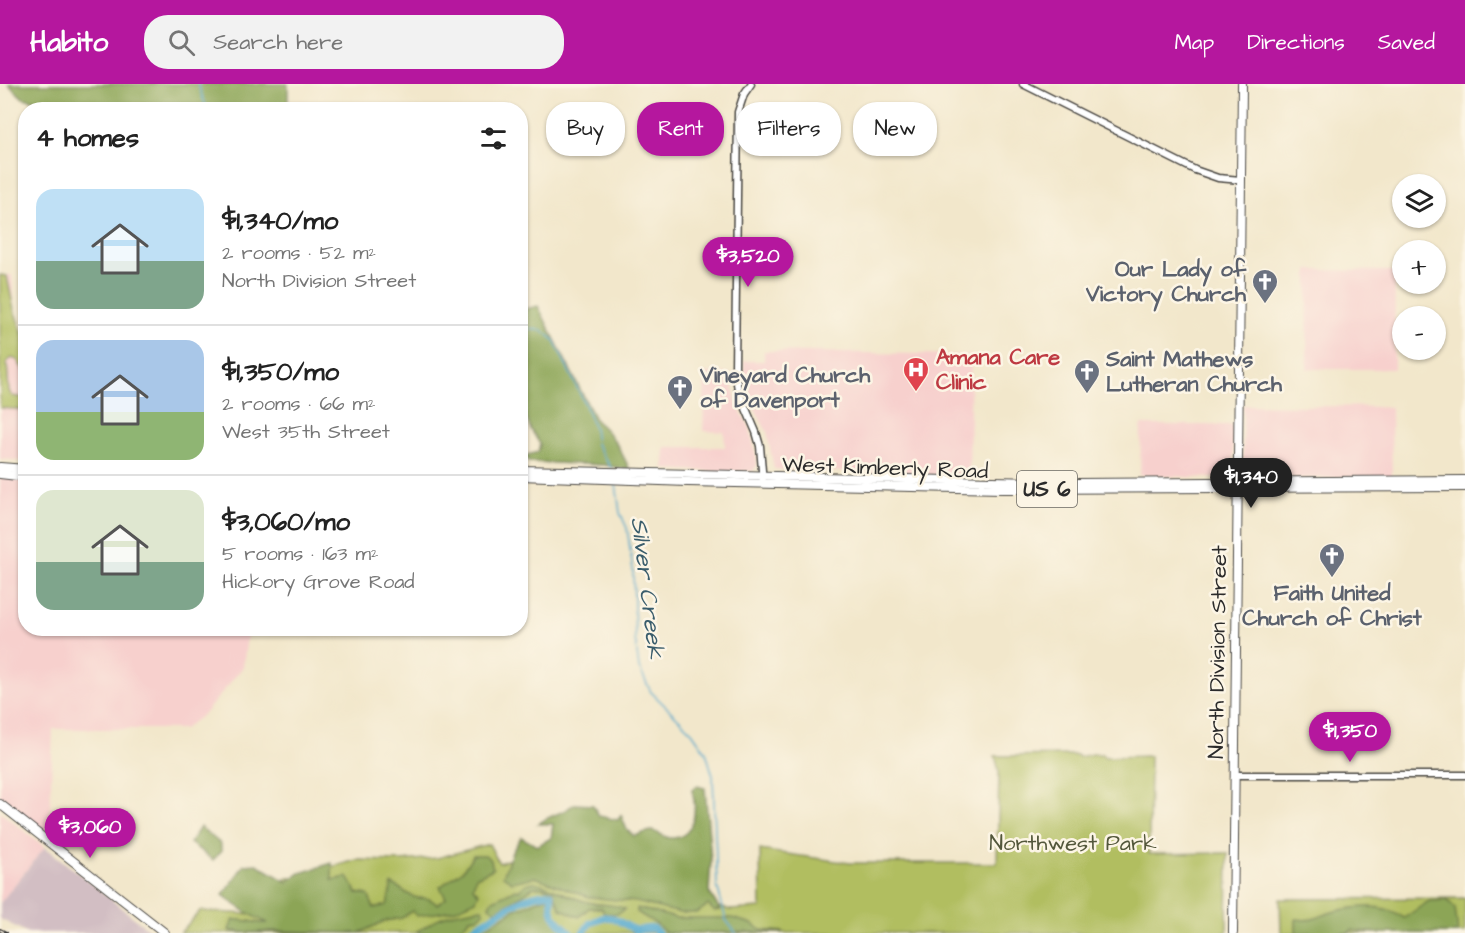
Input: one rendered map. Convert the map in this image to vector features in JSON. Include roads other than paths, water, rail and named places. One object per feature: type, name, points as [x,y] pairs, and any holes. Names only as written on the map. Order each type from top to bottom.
[{"type":"main road","name":"North Division Street","points":[[1233,933],[1242,84]]},
{"type":"main road","points":[[1,470],[18,469]]},
{"type":"main road","points":[[1,470],[18,475]]},
{"type":"main road","name":"West Kimberly Road","points":[[528,471],[628,477],[763,479],[886,487],[1023,489],[1465,480]]},
{"type":"main road","name":"West Kimberly Road","points":[[528,476],[606,476]]},
{"type":"main road","name":"West Kimberly Road","points":[[1238,485],[1465,487]]},
{"type":"main road","points":[[0,804],[165,933]]},
{"type":"street","points":[[751,84],[744,94],[738,112],[735,369],[738,390],[760,447],[763,479]]},
{"type":"street","points":[[1023,84],[1195,170],[1218,178],[1241,180]]},
{"type":"street","points":[[1235,775],[1465,775]]},
{"type":"waterway","name":"Silver Creek","points":[[198,84],[204,102]]},
{"type":"waterway","name":"Silver Creek","points":[[528,329],[542,330],[554,340],[585,404],[594,428],[596,444],[611,468]]},
{"type":"waterway","name":"Silver Creek","points":[[616,484],[620,513],[627,528],[633,570],[635,638],[639,668],[651,692],[692,732],[706,752],[713,776],[717,885],[726,920],[736,933]]},
{"type":"waterway","points":[[465,933],[507,908],[541,894],[551,894],[555,916],[571,933]]},
{"type":"waterway","points":[[583,933],[590,923],[604,917],[613,918],[635,930],[653,928],[658,933]]},
{"type":"railway","points":[[0,930],[6,933]]},
{"type":"place","name":"Our Lady of Victory Church","points":[[1265,305]]},
{"type":"place","name":"Amana Care Clinic","points":[[916,393]]},
{"type":"place","name":"Saint Mathews Lutheran Church","points":[[1087,395]]},
{"type":"place","name":"Vineyard Church of Davenport","points":[[680,411]]},
{"type":"place","name":"Faith United Church of Christ","points":[[1332,579]]},
{"type":"park label","name":"Northwest Park","points":[[1073,843]]}]
